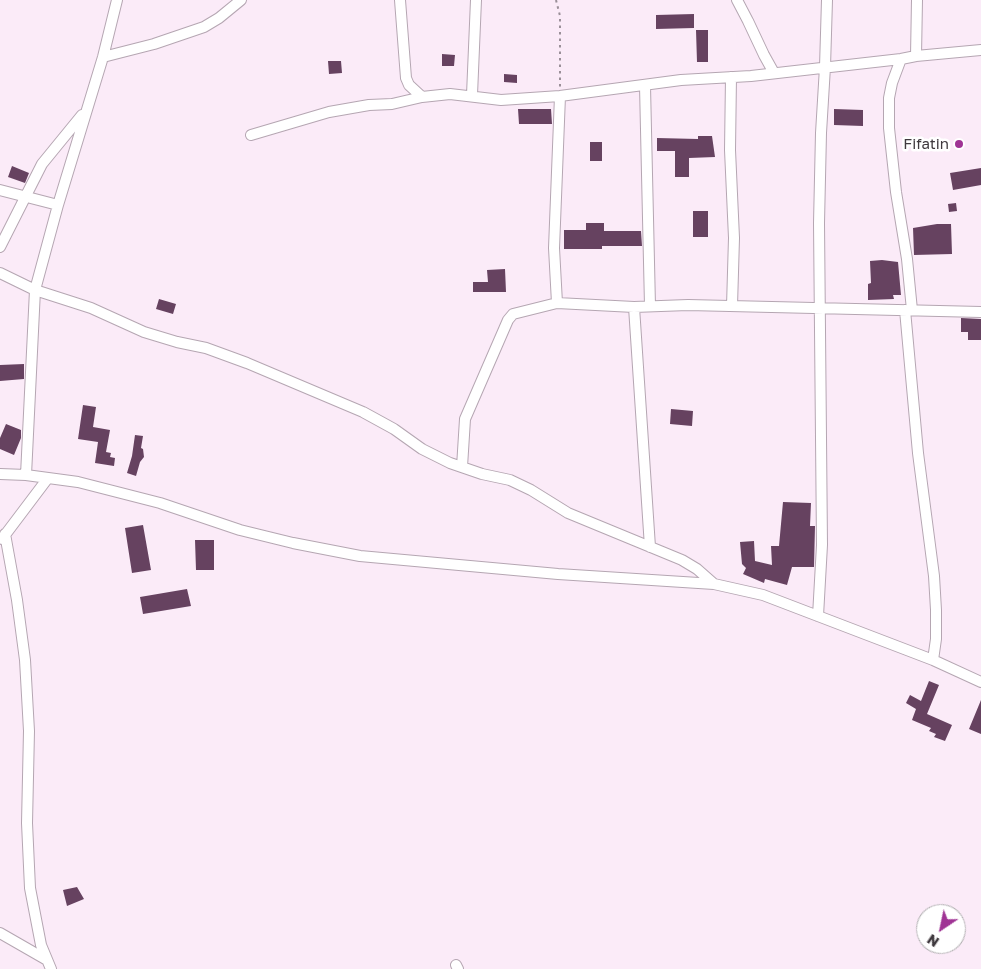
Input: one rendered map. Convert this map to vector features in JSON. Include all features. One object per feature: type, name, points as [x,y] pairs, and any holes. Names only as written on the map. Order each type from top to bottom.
[{"type":"street","points":[[26,475],[36,290],[58,205],[103,57],[117,0]]},
{"type":"street","points":[[103,57],[154,44],[204,28],[241,0]]},
{"type":"street","points":[[400,0],[406,78],[409,85],[422,97]]},
{"type":"street","points":[[472,95],[476,0]]},
{"type":"street","points":[[737,0],[774,73]]},
{"type":"street","points":[[818,616],[822,545],[819,224],[827,0]]},
{"type":"street","points":[[916,56],[918,0]]},
{"type":"street","points":[[251,135],[329,112],[369,105],[392,104],[422,97],[450,94],[472,95],[488,100],[501,100],[560,96],[681,80],[730,78],[981,50]]},
{"type":"street","points":[[900,59],[889,98],[889,128],[896,192],[907,259],[908,310],[918,453],[935,584],[936,629],[933,660]]},
{"type":"street","points":[[730,78],[730,150],[734,238],[732,306]]},
{"type":"street","points":[[646,86],[650,306]]},
{"type":"street","points":[[557,303],[554,248],[555,182],[560,96]]},
{"type":"street","points":[[0,247],[42,164],[86,111]]},
{"type":"street","points":[[0,190],[58,205]]},
{"type":"street","points":[[0,272],[36,290],[91,308],[144,332],[176,342],[206,348],[247,363],[362,412],[394,429],[422,449],[462,467],[510,480],[531,490],[568,513],[682,560],[714,584]]},
{"type":"street","points":[[462,467],[465,419],[508,320],[513,314],[557,303],[634,307],[732,306],[981,312]]},
{"type":"street","points":[[634,307],[650,547]]},
{"type":"street","points":[[0,474],[26,475],[78,482],[151,500],[240,530],[360,556],[558,574],[714,584],[762,595],[933,660],[981,682]]},
{"type":"street","points":[[48,478],[3,538],[17,600],[25,660],[29,731],[27,823],[30,888],[41,946],[49,964]]},
{"type":"street","points":[[0,933],[49,964]]},
{"type":"path","points":[[556,0],[560,16],[560,96]]},
{"type":"building","points":[[694,14],[694,28],[656,29],[656,15]]},
{"type":"building","points":[[696,30],[708,30],[708,62],[697,62]]},
{"type":"building","points":[[442,54],[455,55],[454,66],[442,66]]},
{"type":"building","points":[[328,61],[341,61],[342,73],[329,74]]},
{"type":"building","points":[[504,74],[517,75],[517,83],[504,82]]},
{"type":"building","points":[[518,109],[551,109],[552,124],[519,124]]},
{"type":"building","points":[[834,109],[863,110],[863,126],[834,125]]},
{"type":"building","points":[[698,136],[712,136],[715,157],[689,158],[689,177],[675,177],[675,151],[657,151],[657,138],[698,139]]},
{"type":"building","points":[[590,142],[602,142],[602,161],[590,161]]},
{"type":"building","points":[[12,166],[29,173],[25,183],[8,177]]},
{"type":"building","points":[[981,168],[981,185],[953,190],[950,173]]},
{"type":"building","points":[[956,203],[957,211],[949,212],[948,204]]},
{"type":"building","points":[[693,211],[708,211],[708,237],[693,237]]},
{"type":"building","points":[[586,223],[604,223],[604,231],[641,231],[642,246],[602,246],[602,249],[564,249],[564,230],[586,230]]},
{"type":"building","points":[[951,224],[952,254],[914,255],[913,228]]},
{"type":"building","points":[[870,261],[898,262],[901,295],[893,295],[894,299],[868,300],[868,284],[871,283]]},
{"type":"building","points":[[505,269],[506,292],[473,292],[473,282],[488,282],[487,270]]},
{"type":"building","points":[[159,299],[176,304],[173,314],[156,309]]},
{"type":"building","points":[[961,318],[981,319],[981,340],[968,340],[968,332],[961,332]]},
{"type":"building","points":[[24,364],[24,379],[0,381],[0,365]]},
{"type":"building","points":[[83,405],[96,407],[93,427],[110,430],[106,452],[111,453],[110,457],[115,458],[114,466],[95,463],[98,442],[78,439]]},
{"type":"building","points":[[671,409],[693,411],[692,426],[670,424]]},
{"type":"building","points":[[6,424],[21,430],[21,438],[14,455],[0,449],[0,438]]},
{"type":"building","points":[[135,435],[143,436],[141,448],[143,449],[144,457],[140,462],[136,476],[127,473]]},
{"type":"building","points":[[783,502],[811,503],[810,526],[815,526],[814,567],[792,567],[787,585],[765,579],[764,583],[743,574],[746,568],[742,564],[740,542],[754,541],[755,561],[772,565],[771,546],[779,546]]},
{"type":"building","points":[[143,525],[151,570],[132,573],[125,528]]},
{"type":"building","points":[[195,540],[214,540],[214,570],[196,570]]},
{"type":"building","points":[[187,589],[191,606],[143,614],[140,597]]},
{"type":"building","points":[[929,681],[939,685],[927,714],[952,725],[945,741],[934,737],[936,734],[929,731],[931,728],[912,720],[916,709],[906,703],[910,695],[921,701]]},
{"type":"building","points":[[981,700],[981,734],[969,729]]},
{"type":"building","points":[[77,887],[84,899],[67,906],[63,890]]},
{"type":"place","name":"Fifatin","points":[[959,144]]}]
